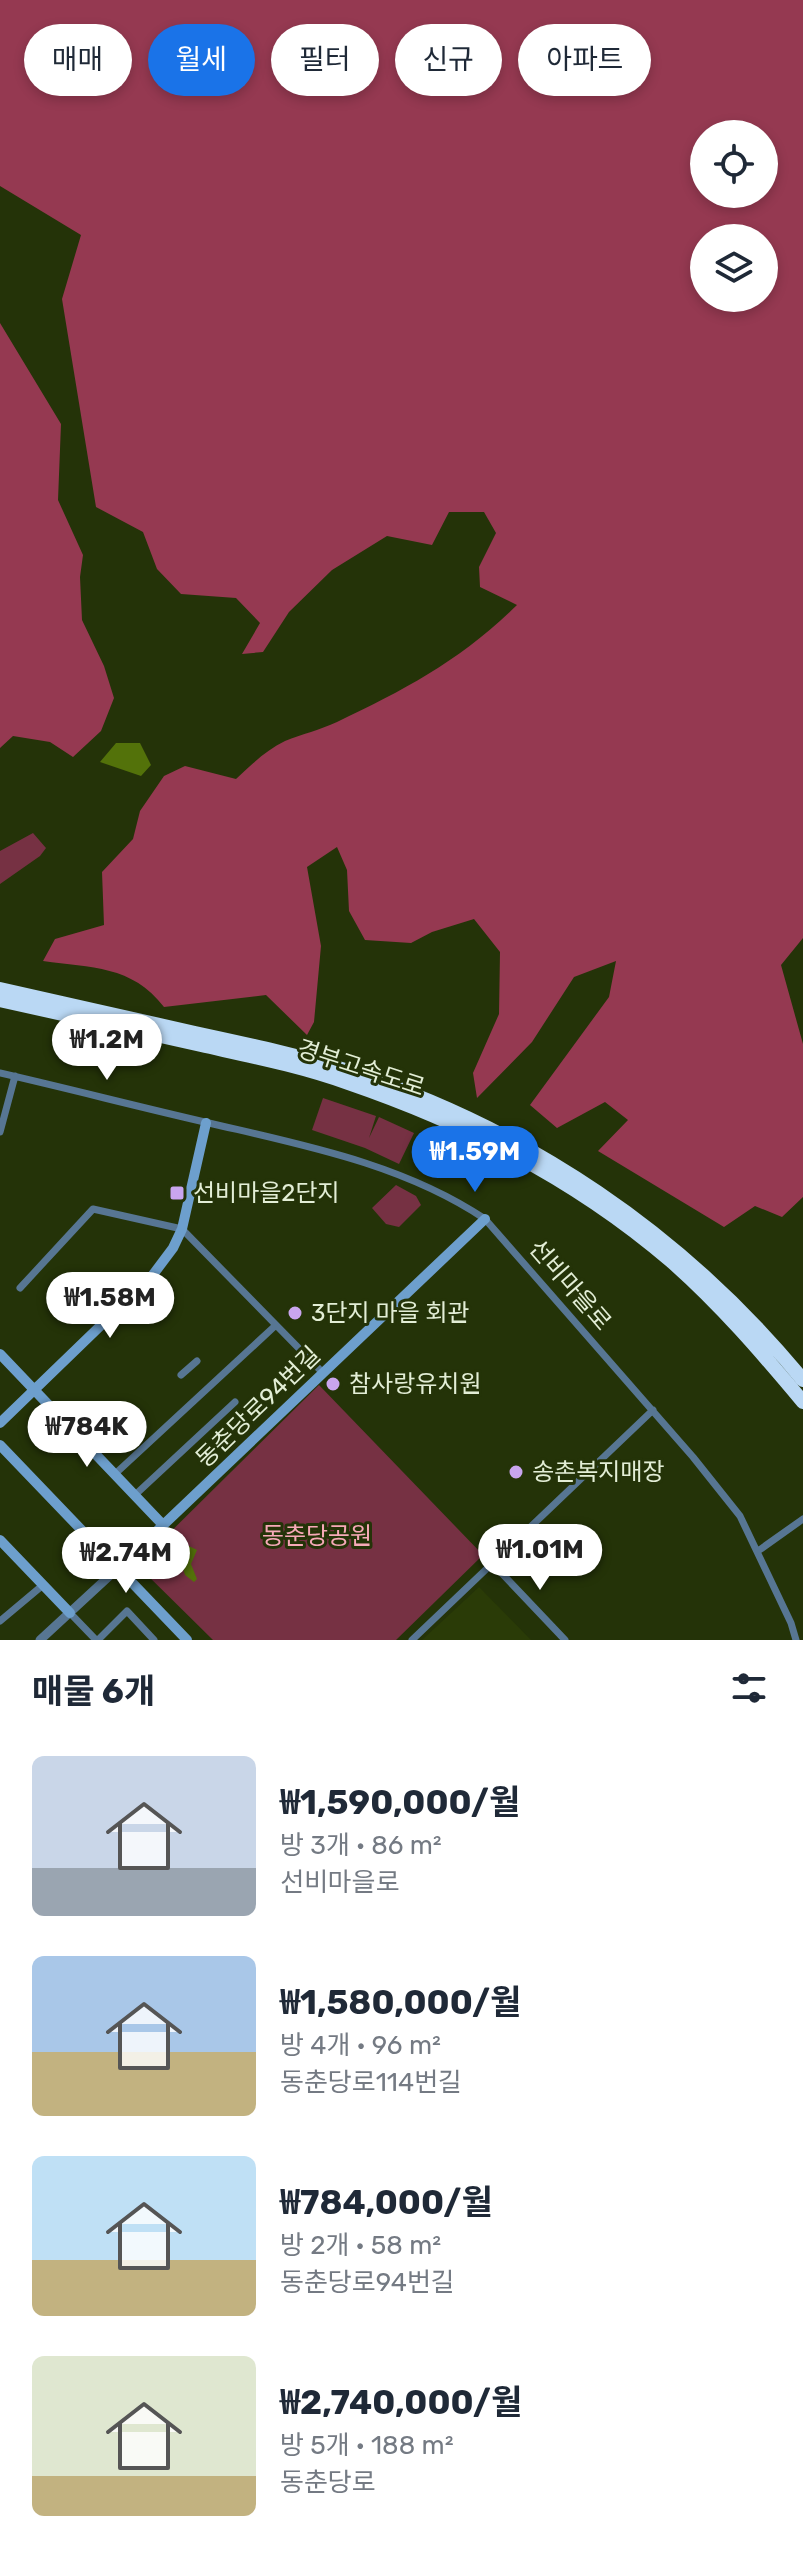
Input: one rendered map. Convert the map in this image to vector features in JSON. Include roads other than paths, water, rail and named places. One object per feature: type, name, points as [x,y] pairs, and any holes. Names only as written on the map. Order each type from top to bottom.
[{"type":"highway","name":"경부고속도로","points":[[0,989],[243,1043],[337,1068],[439,1105],[490,1129],[541,1154],[644,1225],[710,1281],[803,1380]]},
{"type":"highway","name":"경부고속도로","points":[[0,1000],[242,1054],[347,1082],[437,1117],[493,1143],[574,1189],[672,1261],[746,1337],[803,1402]]},
{"type":"main road","points":[[0,1423],[152,1276],[173,1248],[182,1229],[206,1123]]},
{"type":"main road","name":"동춘당로94번길","points":[[118,1568],[485,1219]]},
{"type":"main road","points":[[0,1354],[163,1525]]},
{"type":"main road","points":[[0,1445],[187,1640]]},
{"type":"main road","points":[[0,1540],[70,1613]]},
{"type":"street","name":"선비마을로","points":[[0,1073],[288,1141],[363,1162],[432,1189],[485,1219],[653,1410],[740,1516],[791,1623],[796,1640]]},
{"type":"street","points":[[0,1132],[15,1076]]},
{"type":"street","points":[[20,1288],[93,1209],[182,1229],[323,1373]]},
{"type":"street","points":[[115,1474],[276,1325]]},
{"type":"street","points":[[181,1375],[197,1361]]},
{"type":"street","points":[[135,1495],[235,1402]]},
{"type":"street","points":[[412,1640],[653,1410]]},
{"type":"street","points":[[758,1551],[803,1519]]},
{"type":"street","points":[[493,1564],[565,1640]]},
{"type":"street","points":[[40,1640],[118,1568]]},
{"type":"street","points":[[0,1621],[43,1585]]},
{"type":"street","points":[[70,1613],[97,1640],[127,1611],[154,1640]]},
{"type":"place","name":"선비마을2단지","points":[[177,1193]]},
{"type":"place","name":"3단지 마을 회관","points":[[295,1313]]},
{"type":"place","name":"참사랑유치원","points":[[333,1384]]},
{"type":"place","name":"송촌복지매장","points":[[516,1472]]},
{"type":"park label","name":"동춘당공원","points":[[317,1536]]}]
